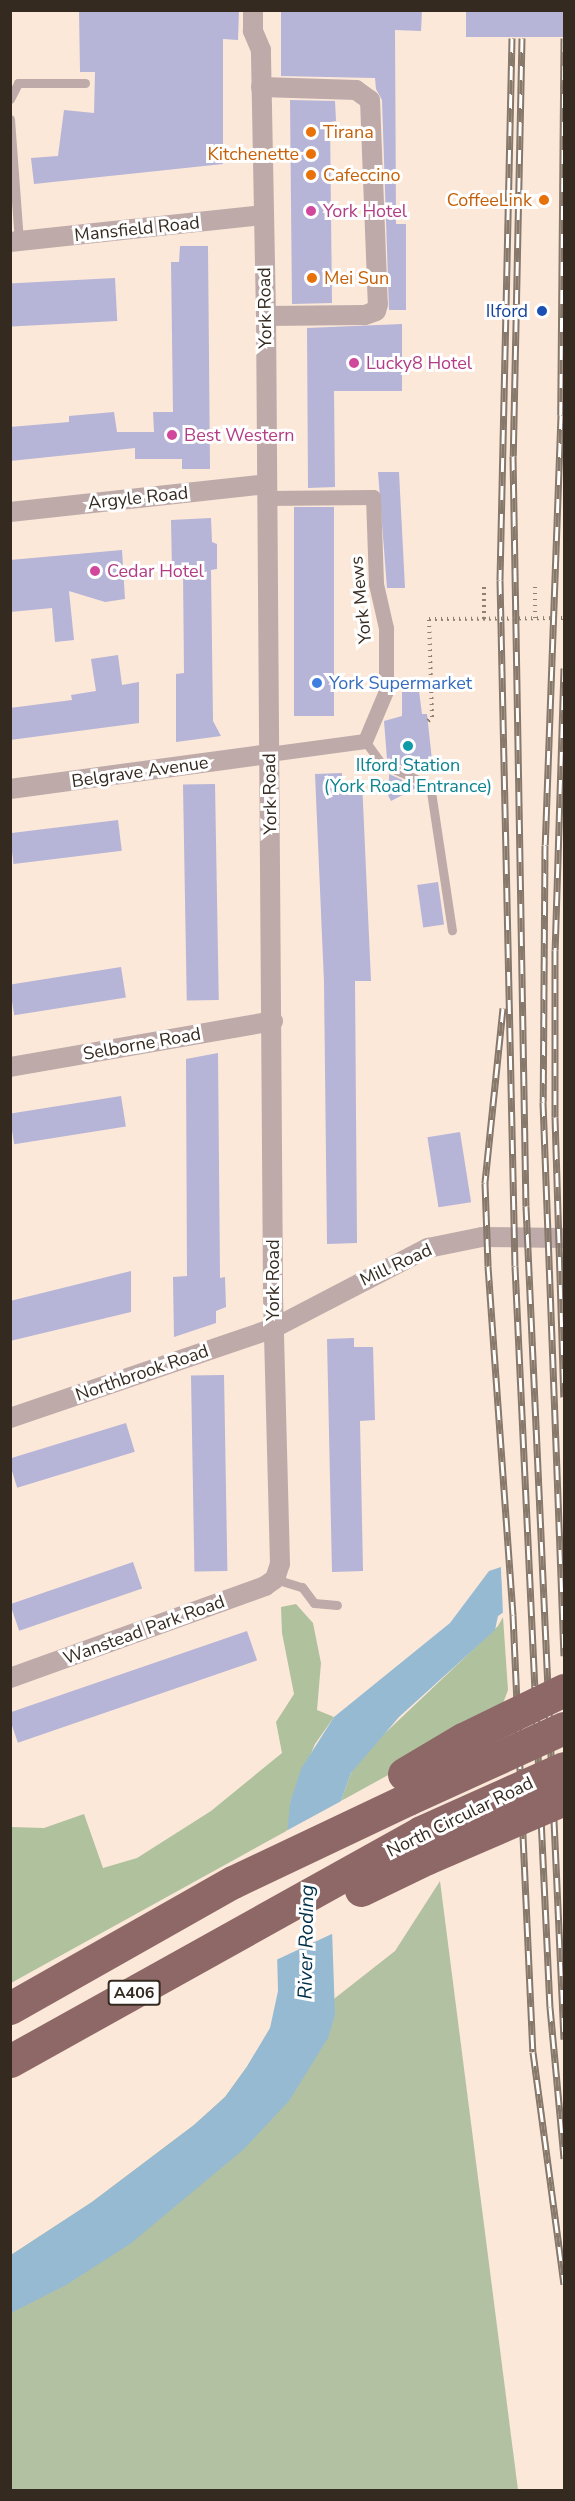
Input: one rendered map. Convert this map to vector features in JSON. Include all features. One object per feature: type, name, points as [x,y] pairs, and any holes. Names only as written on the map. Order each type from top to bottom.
[{"type":"highway","name":"A406","points":[[233,1882],[463,1739],[564,1690]]},
{"type":"highway","name":"North Circular Road","points":[[10,2008],[233,1882],[564,1728]]},
{"type":"highway","name":"North Circular Road","points":[[10,2061],[258,1926],[421,1832],[564,1768]]},
{"type":"highway","name":"A406","points":[[258,1926],[354,1893],[472,1837],[564,1799]]},
{"type":"street","name":"York Road","points":[[253,10],[254,31],[261,50],[266,316],[274,1328],[280,1564],[275,1579]]},
{"type":"street","points":[[261,87],[356,90],[370,100],[378,304],[376,311],[365,315],[266,316]]},
{"type":"street","name":"Mansfield Road","points":[[15,242],[263,215]]},
{"type":"street","name":"Argyle Road","points":[[10,512],[266,491]]},
{"type":"street","name":"York Mews","points":[[266,491],[373,497],[376,584],[386,628],[386,691],[366,741]]},
{"type":"street","points":[[269,754],[366,741]]},
{"type":"street","name":"Belgrave Avenue","points":[[10,789],[269,754]]},
{"type":"street","name":"Selborne Road","points":[[10,1067],[273,1021]]},
{"type":"street","name":"Mill Road","points":[[274,1328],[428,1248],[482,1237],[564,1238]]},
{"type":"street","name":"Northbrook Road","points":[[10,1418],[274,1328]]},
{"type":"street","name":"Wanstead Park Road","points":[[10,1678],[266,1586],[275,1579]]},
{"type":"lane","points":[[10,99],[18,83],[86,83]]},
{"type":"lane","points":[[10,119],[15,242]]},
{"type":"lane","points":[[366,741],[382,764],[430,784],[452,930]]},
{"type":"lane","points":[[275,1579],[302,1587],[314,1603],[337,1605]]},
{"type":"path","points":[[484,583],[484,619]]},
{"type":"path","points":[[535,586],[535,618]]},
{"type":"path","points":[[428,721],[432,717],[429,619],[564,618]]},
{"type":"green space","points":[[296,1604],[313,1623],[321,1663],[317,1710],[334,1717],[315,1744],[290,1803],[290,1829],[11,1983],[11,1827],[44,1828],[84,1814],[103,1868],[137,1858],[211,1811],[282,1753],[276,1722],[294,1694],[282,1633],[281,1607]]},
{"type":"green space","points":[[503,1617],[508,1690],[499,1714],[341,1801],[351,1773],[363,1754],[498,1626]]},
{"type":"green space","points":[[440,1881],[518,2490],[11,2490],[11,2255],[92,2202],[194,2125],[225,2097],[246,2068],[395,1951]]},
{"type":"water","name":"River Roding","points":[[501,1567],[504,1612],[498,1616],[495,1630],[399,1717],[351,1773],[341,1801],[331,1901],[335,2015],[328,2038],[289,2101],[244,2149],[130,2244],[66,2285],[11,2313],[11,2255],[92,2202],[194,2125],[225,2097],[246,2068],[270,2028],[278,1991],[277,1952],[290,1803],[301,1769],[334,1717],[450,1623],[489,1571]]},
{"type":"pier","points":[[564,1558],[564,1604],[503,1616],[501,1564]]},
{"type":"pier","points":[[345,1799],[334,1901],[336,1932],[274,1961],[286,1831]]},
{"type":"building","points":[[79,10],[239,10],[238,40],[223,39],[223,164],[34,184],[31,158],[58,156],[64,110],[94,113],[95,72],[80,72]]},
{"type":"building","points":[[281,10],[422,10],[421,31],[395,30],[396,224],[406,224],[406,310],[389,310],[382,100],[376,89],[375,78],[281,76]]},
{"type":"building","points":[[466,10],[564,10],[564,37],[466,37]]},
{"type":"building","points":[[290,100],[335,101],[336,121],[330,122],[332,303],[292,304]]},
{"type":"building","points":[[180,246],[208,246],[210,469],[182,469],[182,459],[135,459],[135,448],[10,461],[10,427],[69,422],[69,416],[114,412],[117,432],[154,432],[153,412],[173,412],[171,262],[179,262]]},
{"type":"building","points":[[115,278],[117,321],[11,326],[10,284]]},
{"type":"building","name":"Lucky8 Hotel","points":[[402,324],[402,391],[334,391],[335,487],[308,488],[307,328]]},
{"type":"building","points":[[378,472],[399,472],[405,588],[387,588]]},
{"type":"building","points":[[294,507],[334,507],[334,716],[294,716]]},
{"type":"building","points":[[211,518],[212,542],[217,544],[217,569],[211,570],[213,721],[221,736],[176,742],[176,674],[184,673],[183,570],[172,570],[171,520]]},
{"type":"building","points":[[122,550],[125,599],[105,602],[69,591],[74,640],[55,642],[52,608],[10,612],[10,560]]},
{"type":"building","points":[[118,655],[122,685],[139,682],[139,723],[10,740],[10,708],[72,700],[71,695],[96,691],[91,659]]},
{"type":"building","name":"Ilford Station (York Road Entrance)","points":[[419,691],[422,714],[427,714],[432,760],[417,762],[418,773],[387,759],[384,721],[402,716],[402,692]]},
{"type":"building","points":[[342,773],[342,782],[362,781],[371,981],[355,981],[357,1243],[327,1244],[324,982],[315,774]]},
{"type":"building","points":[[389,774],[418,787],[391,801],[380,780],[389,780]]},
{"type":"building","points":[[215,784],[219,1000],[187,1001],[183,785]]},
{"type":"building","points":[[118,820],[122,851],[14,864],[10,833]]},
{"type":"building","points":[[438,882],[444,925],[423,928],[417,885]]},
{"type":"building","points":[[121,967],[126,998],[14,1015],[10,985]]},
{"type":"building","points":[[218,1053],[220,1278],[225,1277],[226,1307],[216,1311],[216,1323],[174,1337],[173,1277],[187,1276],[186,1059]]},
{"type":"building","points":[[121,1096],[126,1127],[14,1144],[10,1114]]},
{"type":"building","points":[[460,1132],[471,1202],[439,1207],[427,1137]]},
{"type":"building","points":[[131,1271],[131,1312],[10,1341],[10,1301]]},
{"type":"building","points":[[354,1338],[354,1347],[373,1347],[375,1420],[360,1421],[363,1571],[332,1572],[327,1339]]},
{"type":"building","points":[[224,1375],[227,1571],[194,1572],[191,1376]]},
{"type":"building","points":[[126,1423],[135,1452],[17,1488],[10,1458]]},
{"type":"building","points":[[133,1562],[142,1588],[19,1631],[10,1604]]},
{"type":"building","points":[[247,1631],[257,1660],[18,1743],[10,1720],[10,1713]]},
{"type":"railway","points":[[512,38],[500,580],[515,1266],[550,2007],[564,2158]]},
{"type":"railway","points":[[522,38],[513,456],[526,1206],[564,2039]]},
{"type":"railway","points":[[564,38],[561,415],[545,845],[543,1102],[564,1656]]},
{"type":"railway","points":[[564,668],[555,950],[555,1117],[564,1397]]},
{"type":"railway","points":[[503,1008],[485,1183],[488,1266],[513,1615],[533,2052],[564,2284]]},
{"type":"place","name":"Tirana","points":[[311,132]]},
{"type":"place","name":"Kitchenette","points":[[311,154]]},
{"type":"place","name":"Cafeccino","points":[[311,175]]},
{"type":"place","name":"CoffeeLink","points":[[544,200]]},
{"type":"place","name":"York Hotel","points":[[311,211]]},
{"type":"place","name":"Mei Sun","points":[[312,278]]},
{"type":"place","name":"Ilford","points":[[542,311]]},
{"type":"place","name":"Lucky8 Hotel","points":[[354,363]]},
{"type":"place","name":"Best Western","points":[[172,435]]},
{"type":"place","name":"Cedar Hotel","points":[[95,571]]},
{"type":"place","name":"York Supermarket","points":[[317,683]]},
{"type":"place","name":"Ilford Station (York Road Entrance)","points":[[408,746]]}]
